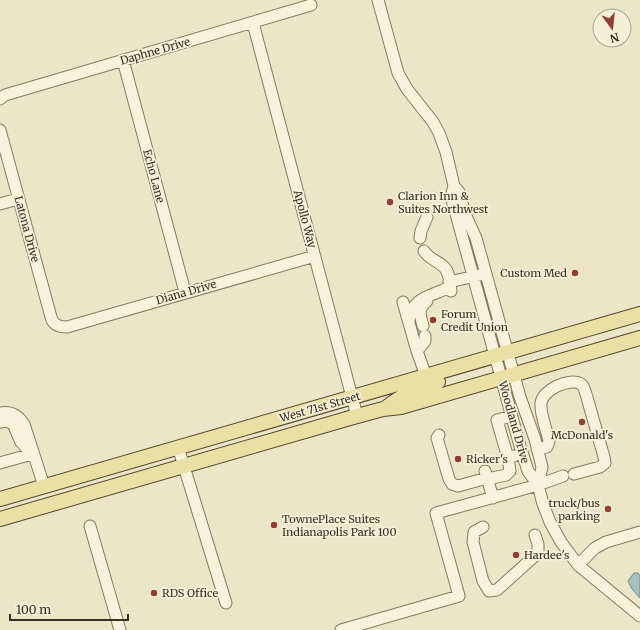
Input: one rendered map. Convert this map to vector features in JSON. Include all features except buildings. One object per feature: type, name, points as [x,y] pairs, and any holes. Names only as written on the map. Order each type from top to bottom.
[{"type":"main road","name":"West 71st Street","points":[[0,499],[352,397],[500,357],[640,314]]},
{"type":"main road","name":"West 71st Street","points":[[0,519],[357,416],[383,409],[401,407],[640,338]]},
{"type":"main road","points":[[383,409],[398,398],[421,387],[474,372],[500,357]]},
{"type":"main road","points":[[255,446],[293,425],[344,408],[350,403],[352,397]]},
{"type":"main road","points":[[184,466],[185,461],[193,455],[263,433],[296,414]]},
{"type":"street","points":[[378,0],[398,73],[406,89],[433,122],[439,133],[446,152],[454,186],[459,192],[465,214],[476,238],[485,274],[500,357]]},
{"type":"street","name":"Daphne Drive","points":[[0,99],[5,95],[311,5]]},
{"type":"street","name":"Apollo Way","points":[[253,23],[357,416]]},
{"type":"street","name":"Echo Lane","points":[[123,60],[185,292]]},
{"type":"street","name":"Latona Drive","points":[[0,130],[51,317],[53,322],[57,325]]},
{"type":"street","points":[[454,186],[451,196],[472,277],[500,357]]},
{"type":"street","points":[[0,204],[18,199]]},
{"type":"street","points":[[420,238],[421,231],[427,217]]},
{"type":"street","points":[[424,251],[428,257],[444,267],[448,275],[450,287]]},
{"type":"street","name":"Diana Drive","points":[[57,325],[67,327],[315,256]]},
{"type":"street","points":[[426,376],[419,335],[411,312],[414,306],[419,300],[472,277],[485,274]]},
{"type":"street","points":[[419,335],[420,309],[422,305],[433,295]]},
{"type":"street","points":[[403,302],[419,335]]},
{"type":"street","name":"Woodland Drive","points":[[500,357],[507,376],[520,397],[537,449],[542,467],[538,485]]},
{"type":"street","name":"Woodland Drive","points":[[507,376],[511,416],[522,454],[528,472],[538,485],[545,512],[552,526],[565,548],[578,565],[640,616]]},
{"type":"street","points":[[537,449],[547,446],[550,441],[541,409],[542,398],[546,392],[552,388],[574,382],[581,384],[584,387],[602,448],[599,457],[589,465],[579,469],[574,474]]},
{"type":"street","points":[[0,413],[8,412],[17,416],[21,420],[26,429],[26,448]]},
{"type":"street","points":[[486,474],[492,478],[506,474],[510,471],[508,458],[493,420],[511,416]]},
{"type":"street","points":[[0,418],[9,417],[19,424],[26,448]]},
{"type":"street","points":[[0,422],[7,421],[14,424],[44,486]]},
{"type":"street","points":[[0,425],[10,426],[26,448]]},
{"type":"street","points":[[439,435],[437,438],[449,479],[452,484],[458,486],[486,474]]},
{"type":"street","points":[[178,447],[226,603]]},
{"type":"street","points":[[0,463],[26,448]]},
{"type":"street","points":[[508,458],[522,454]]},
{"type":"street","points":[[486,474],[493,498]]},
{"type":"street","points":[[341,630],[459,596],[436,513],[538,485],[563,476]]},
{"type":"street","points":[[90,526],[120,630]]},
{"type":"street","points":[[483,526],[474,532],[473,542],[482,582],[489,591],[497,590],[538,553],[538,544],[535,535]]},
{"type":"street","points":[[578,565],[595,548],[606,542],[640,532]]},
{"type":"water","points":[[634,573],[638,573],[640,576],[640,598],[632,589],[628,581]]},
{"type":"tunnel","points":[[416,328],[419,337]]},
{"type":"place","name":"Clarion Inn & Suites Northwest","points":[[390,202]]},
{"type":"place","name":"Custom Med","points":[[575,273]]},
{"type":"place","name":"Forum Credit Union","points":[[433,320]]},
{"type":"place","name":"McDonald's","points":[[582,422]]},
{"type":"place","name":"Ricker's","points":[[458,459]]},
{"type":"place","name":"truck/bus parking","points":[[608,509]]},
{"type":"place","name":"TownePlace Suites Indianapolis Park 100","points":[[274,525]]},
{"type":"place","name":"Hardee's","points":[[516,555]]},
{"type":"place","name":"RDS Office","points":[[154,593]]}]
